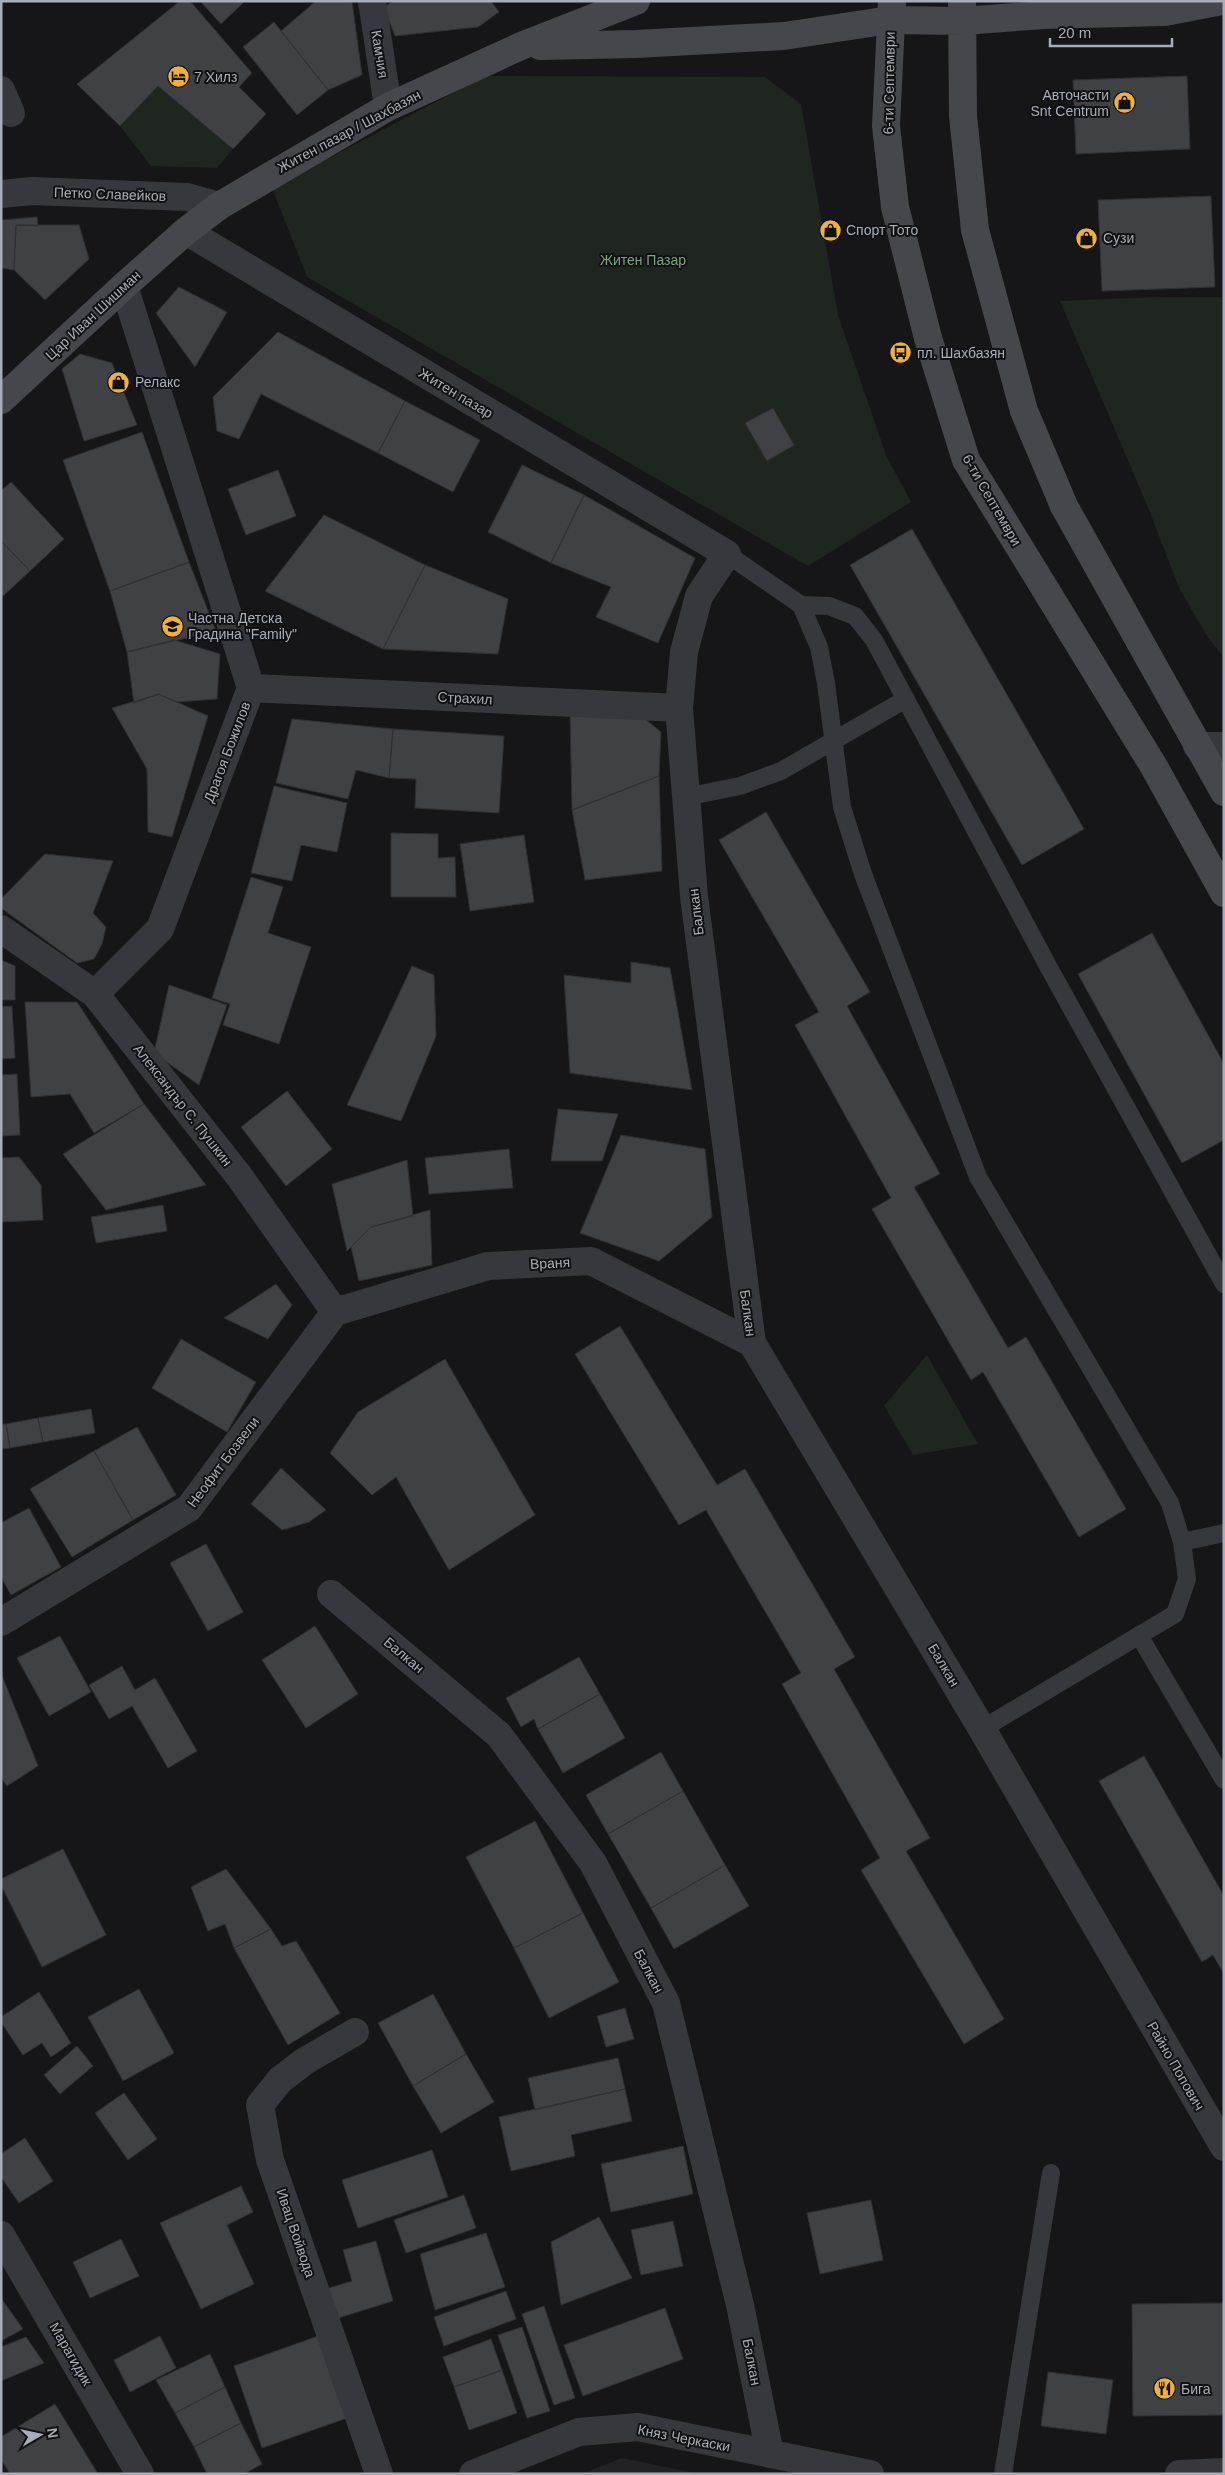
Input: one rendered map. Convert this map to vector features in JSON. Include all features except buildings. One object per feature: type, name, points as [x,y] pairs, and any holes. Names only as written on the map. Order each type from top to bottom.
[{"type":"main road","points":[[521,46],[592,1]]},
{"type":"main road","name":"Житен пазар / Шахбазян","points":[[186,231],[218,206],[388,107],[521,46],[636,1]]},
{"type":"main road","points":[[891,11],[962,11],[1043,15],[1165,12],[1222,1]]},
{"type":"main road","name":"Житен пазар / Шахбазян","points":[[521,46],[636,44],[784,36],[891,11]]},
{"type":"main road","name":"6-ти Септември","points":[[891,11],[886,126],[895,207],[928,338],[966,460],[1153,765],[1224,893]]},
{"type":"main road","points":[[962,11],[964,144],[975,230],[1024,411],[1064,506],[1224,792]]},
{"type":"main road","name":"Цар Иван Шишман","points":[[1,400],[186,231]]},
{"type":"street","name":"Камчия","points":[[372,1],[388,107]]},
{"type":"street","name":"Петко Славейков","points":[[1,194],[32,191],[187,197],[218,206]]},
{"type":"street","name":"Житен пазар","points":[[186,231],[727,554]]},
{"type":"street","name":"Драгоя Божилов","points":[[95,994],[160,929],[251,688],[124,286]]},
{"type":"street","name":"Балкан","points":[[727,554],[699,596],[684,652],[679,708],[694,896],[752,1343],[982,1728],[1128,1985]]},
{"type":"street","name":"Страхил","points":[[251,688],[679,708]]},
{"type":"street","points":[[1197,746],[1224,746]]},
{"type":"street","name":"Александър С. Пушкин","points":[[1,929],[95,994],[239,1176],[335,1312]]},
{"type":"street","name":"Враня","points":[[335,1312],[488,1266],[591,1262],[752,1343]]},
{"type":"street","name":"Неофит Бозвели","points":[[1,1622],[189,1508],[335,1312]]},
{"type":"street","name":"Балкан","points":[[331,1594],[499,1735],[593,1863],[666,2003],[740,2305],[770,2454]]},
{"type":"street","name":"Райно Попович","points":[[1128,1985],[1224,2147]]},
{"type":"street","name":"Ивац Войвода","points":[[355,2032],[305,2061],[280,2080],[260,2105],[270,2160],[379,2474]]},
{"type":"street","name":"Марагидик","points":[[1,2235],[140,2474]]},
{"type":"street","name":"Княз Черкаски","points":[[473,2474],[579,2432],[638,2427],[870,2474]]},
{"type":"street","points":[[1179,2474],[1224,2472]]},
{"type":"lane","points":[[727,554],[801,605],[819,647],[826,683],[832,742],[842,807],[863,874],[978,1177],[1170,1503],[1182,1542],[1187,1579],[1175,1614],[1140,1637],[982,1728]]},
{"type":"lane","points":[[801,605],[829,606],[855,616],[874,640],[1048,966],[1224,1284]]},
{"type":"lane","points":[[685,796],[740,786],[781,771],[906,699]]},
{"type":"lane","points":[[1182,1542],[1224,1533]]},
{"type":"lane","points":[[1140,1637],[1224,1780]]},
{"type":"lane","points":[[1004,2474],[1050,2173]]},
{"type":"shaded area","points":[[622,2458],[700,2474],[581,2474]]},
{"type":"green space","name":"Житен Пазар","points":[[485,76],[765,77],[801,104],[838,315],[886,455],[911,502],[808,566],[307,277],[272,188]]},
{"type":"green space","points":[[158,86],[233,149],[217,168],[151,166],[120,126]]},
{"type":"green space","points":[[1158,297],[1224,297],[1224,658],[1207,636],[1180,590],[1147,505],[1060,301]]},
{"type":"green space","points":[[927,1355],[978,1444],[913,1455],[884,1406]]},
{"type":"place","name":"7 Хилз","points":[[178,77]]},
{"type":"place","name":"Авточасти Snt Centrum","points":[[1125,103]]},
{"type":"place","name":"Спорт Тото","points":[[830,230]]},
{"type":"place","name":"Сузи","points":[[1087,238]]},
{"type":"place","name":"пл. Шахбазян","points":[[901,353]]},
{"type":"place","name":"Релакс","points":[[119,382]]},
{"type":"place","name":"Частна Детска Градина \"Family\"","points":[[172,626]]},
{"type":"place","name":"Бига","points":[[1165,2389]]}]
